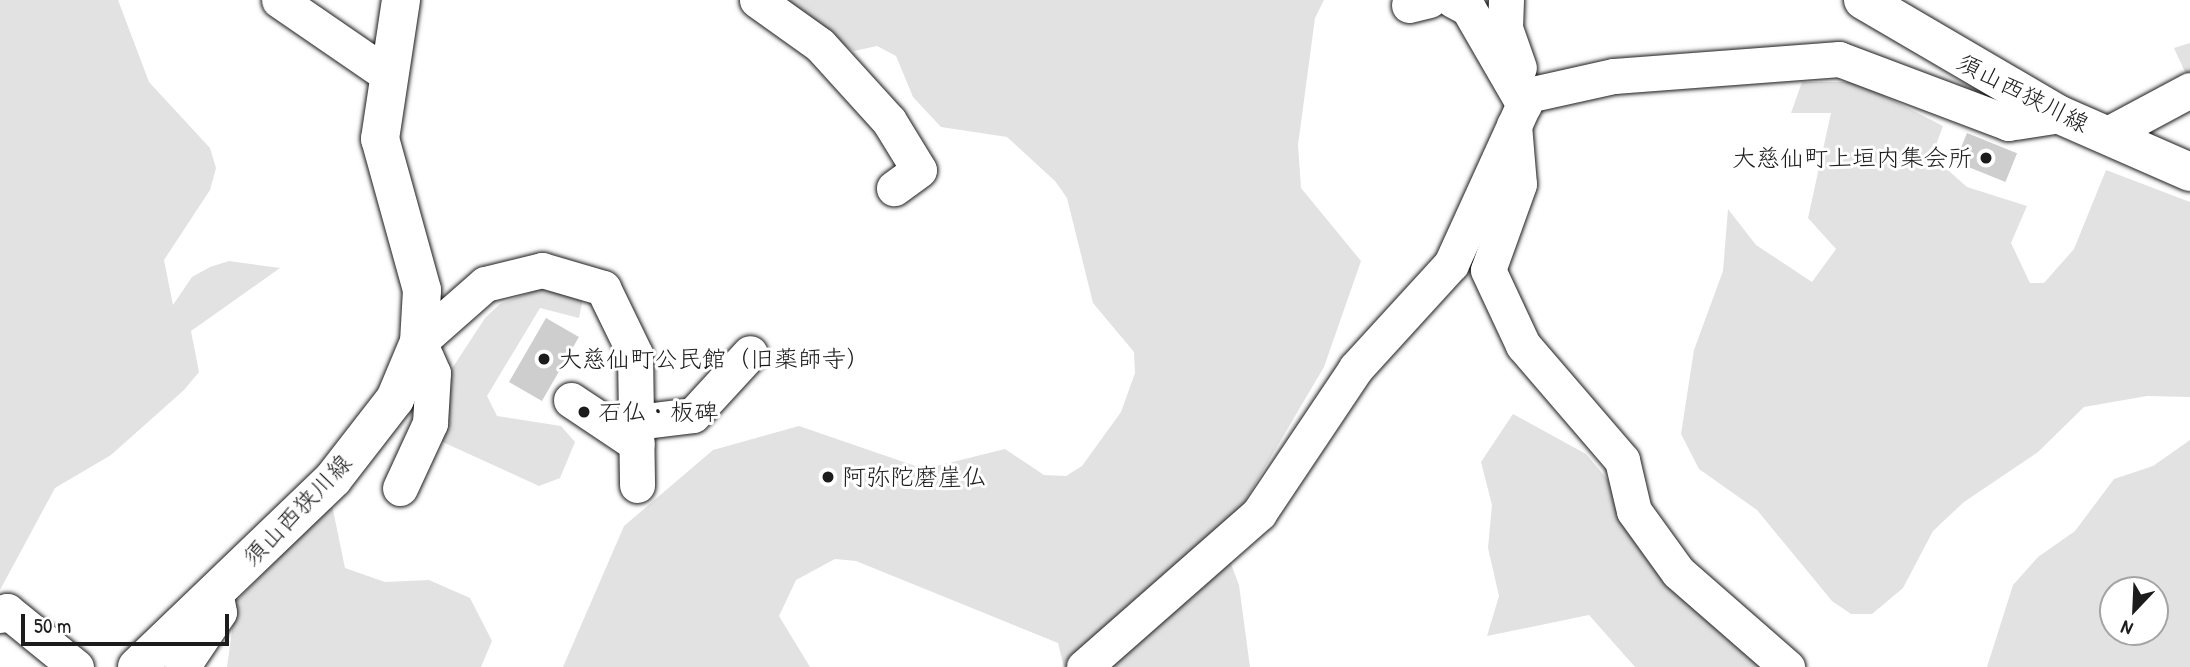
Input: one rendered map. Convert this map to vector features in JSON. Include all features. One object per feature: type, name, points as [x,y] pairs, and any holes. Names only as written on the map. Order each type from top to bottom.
[{"type":"main road","name":"須山西狭川線","points":[[137,667],[333,479],[395,399],[419,342],[422,290],[380,139],[401,0]]},
{"type":"main road","name":"須山西狭川線","points":[[1863,0],[2060,115],[2190,172]]},
{"type":"street","points":[[279,0],[388,75]]},
{"type":"street","points":[[757,0],[820,45],[889,121],[919,170],[894,188]]},
{"type":"street","points":[[1453,0],[1468,8],[1522,108]]},
{"type":"street","points":[[1506,0],[1505,28],[1522,108],[1519,184],[1488,270],[1523,345],[1622,460],[1633,511],[1678,572],[1787,667]]},
{"type":"street","points":[[1084,667],[1259,513],[1356,368],[1451,264],[1522,108],[1614,76],[1839,59],[2008,123],[2060,115]]},
{"type":"street","points":[[2106,135],[2190,90]]},
{"type":"street","points":[[400,488],[429,422],[433,373],[419,342],[485,284],[542,270],[603,288],[635,354],[637,485]]},
{"type":"street","points":[[572,400],[637,433],[693,415],[750,353]]},
{"type":"street","points":[[182,667],[219,612],[215,592]]},
{"type":"street","points":[[0,615],[7,611],[76,667]]},
{"type":"shaded area","points":[[0,0],[118,0],[149,82],[210,148],[216,168],[210,190],[164,260],[173,305],[192,277],[210,267],[229,261],[280,268],[191,331],[199,372],[184,390],[111,455],[55,488],[0,590]]},
{"type":"shaded area","points":[[772,0],[1324,0],[1315,18],[1298,145],[1301,188],[1361,261],[1324,367],[1222,540],[1239,585],[1250,667],[1064,667],[1058,643],[856,561],[835,559],[796,580],[779,616],[810,667],[563,667],[624,526],[713,450],[799,426],[924,469],[1005,449],[1044,475],[1066,476],[1082,466],[1121,412],[1135,373],[1134,352],[1093,303],[1067,198],[1055,181],[1007,137],[941,127],[913,97],[896,56],[877,46],[854,51]]},
{"type":"shaded area","points":[[2190,43],[2190,83],[2174,48]]},
{"type":"shaded area","points":[[1802,82],[1857,82],[1943,126],[1932,156],[1967,187],[2027,206],[2011,243],[2030,283],[2044,283],[2074,249],[2106,170],[2190,202],[2190,397],[2147,396],[2084,407],[2038,452],[1964,502],[1933,531],[1903,588],[1872,614],[1851,614],[1832,601],[1757,510],[1699,469],[1681,434],[1694,350],[1723,271],[1728,209],[1756,245],[1812,282],[1836,249],[1808,218],[1831,113],[1791,113]]},
{"type":"shaded area","points":[[539,289],[583,298],[579,318],[540,308],[487,396],[497,416],[561,426],[575,442],[560,478],[539,486],[423,433],[423,413],[485,318],[500,304]]},
{"type":"shaded area","points":[[1513,414],[1586,454],[1765,667],[1635,667],[1589,615],[1487,636],[1499,596],[1488,548],[1492,505],[1481,462]]},
{"type":"shaded area","points":[[2190,440],[2190,667],[1987,667],[2013,585],[2038,557],[2075,531],[2114,479],[2153,466]]},
{"type":"shaded area","points":[[332,505],[345,568],[385,582],[429,580],[470,598],[492,641],[481,667],[227,667],[236,601]]},
{"type":"building","name":"大慈仙町上垣内集会所","points":[[1967,133],[2017,153],[2005,182],[1955,162]]},
{"type":"building","name":"大慈仙町公民館（旧薬師寺）","points":[[546,318],[579,337],[542,401],[509,382]]},
{"type":"place","name":"大慈仙町上垣内集会所","points":[[1986,158]]},
{"type":"place","name":"大慈仙町公民館（旧薬師寺）","points":[[544,359]]},
{"type":"place","name":"石仏・板碑","points":[[584,412]]},
{"type":"place","name":"阿弥陀磨崖仏","points":[[828,477]]}]
